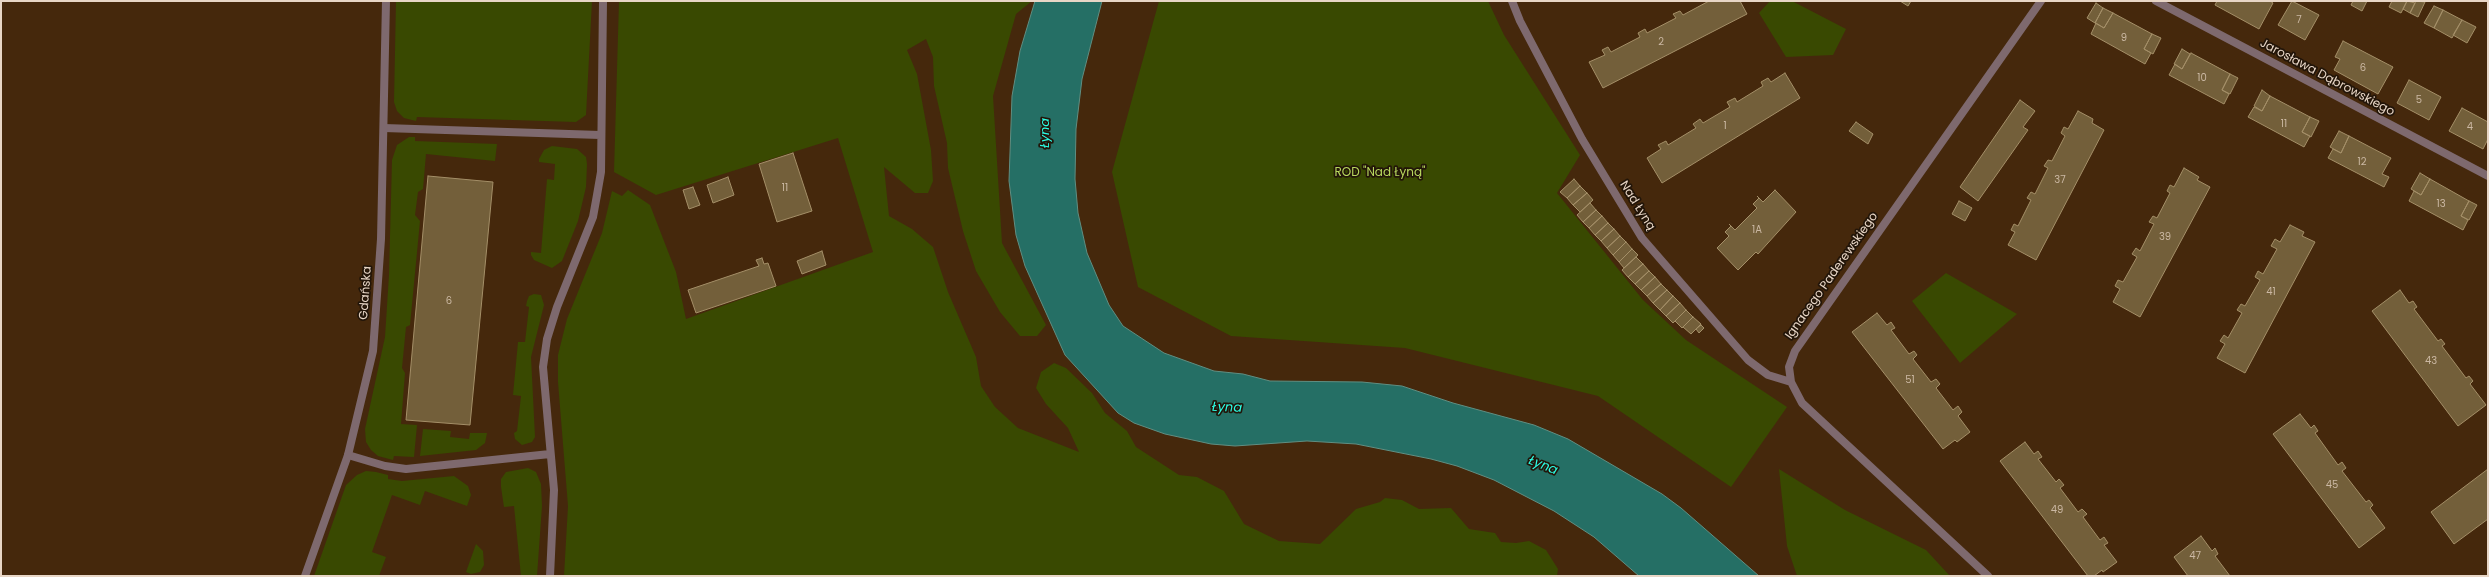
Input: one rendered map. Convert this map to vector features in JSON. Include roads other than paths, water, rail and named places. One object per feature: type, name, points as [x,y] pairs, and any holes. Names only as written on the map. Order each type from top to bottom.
[{"type":"street","name":"Gdańska","points":[[305,576],[348,455],[365,391],[376,328],[381,239],[386,1]]},
{"type":"street","points":[[550,576],[554,520],[550,454],[543,389],[546,339],[556,307],[593,217],[601,172],[600,134],[603,1]]},
{"type":"street","name":"Nad Łyną","points":[[1512,1],[1520,21],[1582,139],[1642,238],[1748,360],[1768,375],[1791,382]]},
{"type":"street","name":"Ignacego Paderewskiego","points":[[1988,576],[1802,403],[1791,382],[1789,367],[1795,351],[2041,1]]},
{"type":"street","name":"Jarosława Dąbrowskiego","points":[[2156,1],[2488,176]]},
{"type":"street","points":[[384,128],[600,134]]},
{"type":"street","points":[[348,455],[385,466],[406,469],[550,454]]},
{"type":"water","name":"Łyna","points":[[1035,1],[1102,1],[1082,79],[1076,129],[1075,179],[1078,213],[1087,253],[1109,305],[1123,326],[1164,353],[1214,371],[1243,374],[1270,381],[1362,382],[1402,386],[1453,403],[1534,425],[1568,439],[1662,494],[1681,508],[1759,576],[1639,576],[1594,537],[1554,511],[1494,480],[1457,466],[1431,459],[1356,444],[1307,441],[1235,446],[1211,444],[1165,434],[1134,423],[1118,413],[1065,355],[1025,266],[1016,235],[1009,181],[1012,96],[1020,51]]},
{"type":"park label","name":"ROD \"Nad Łyną\"","points":[[1380,173]]}]
